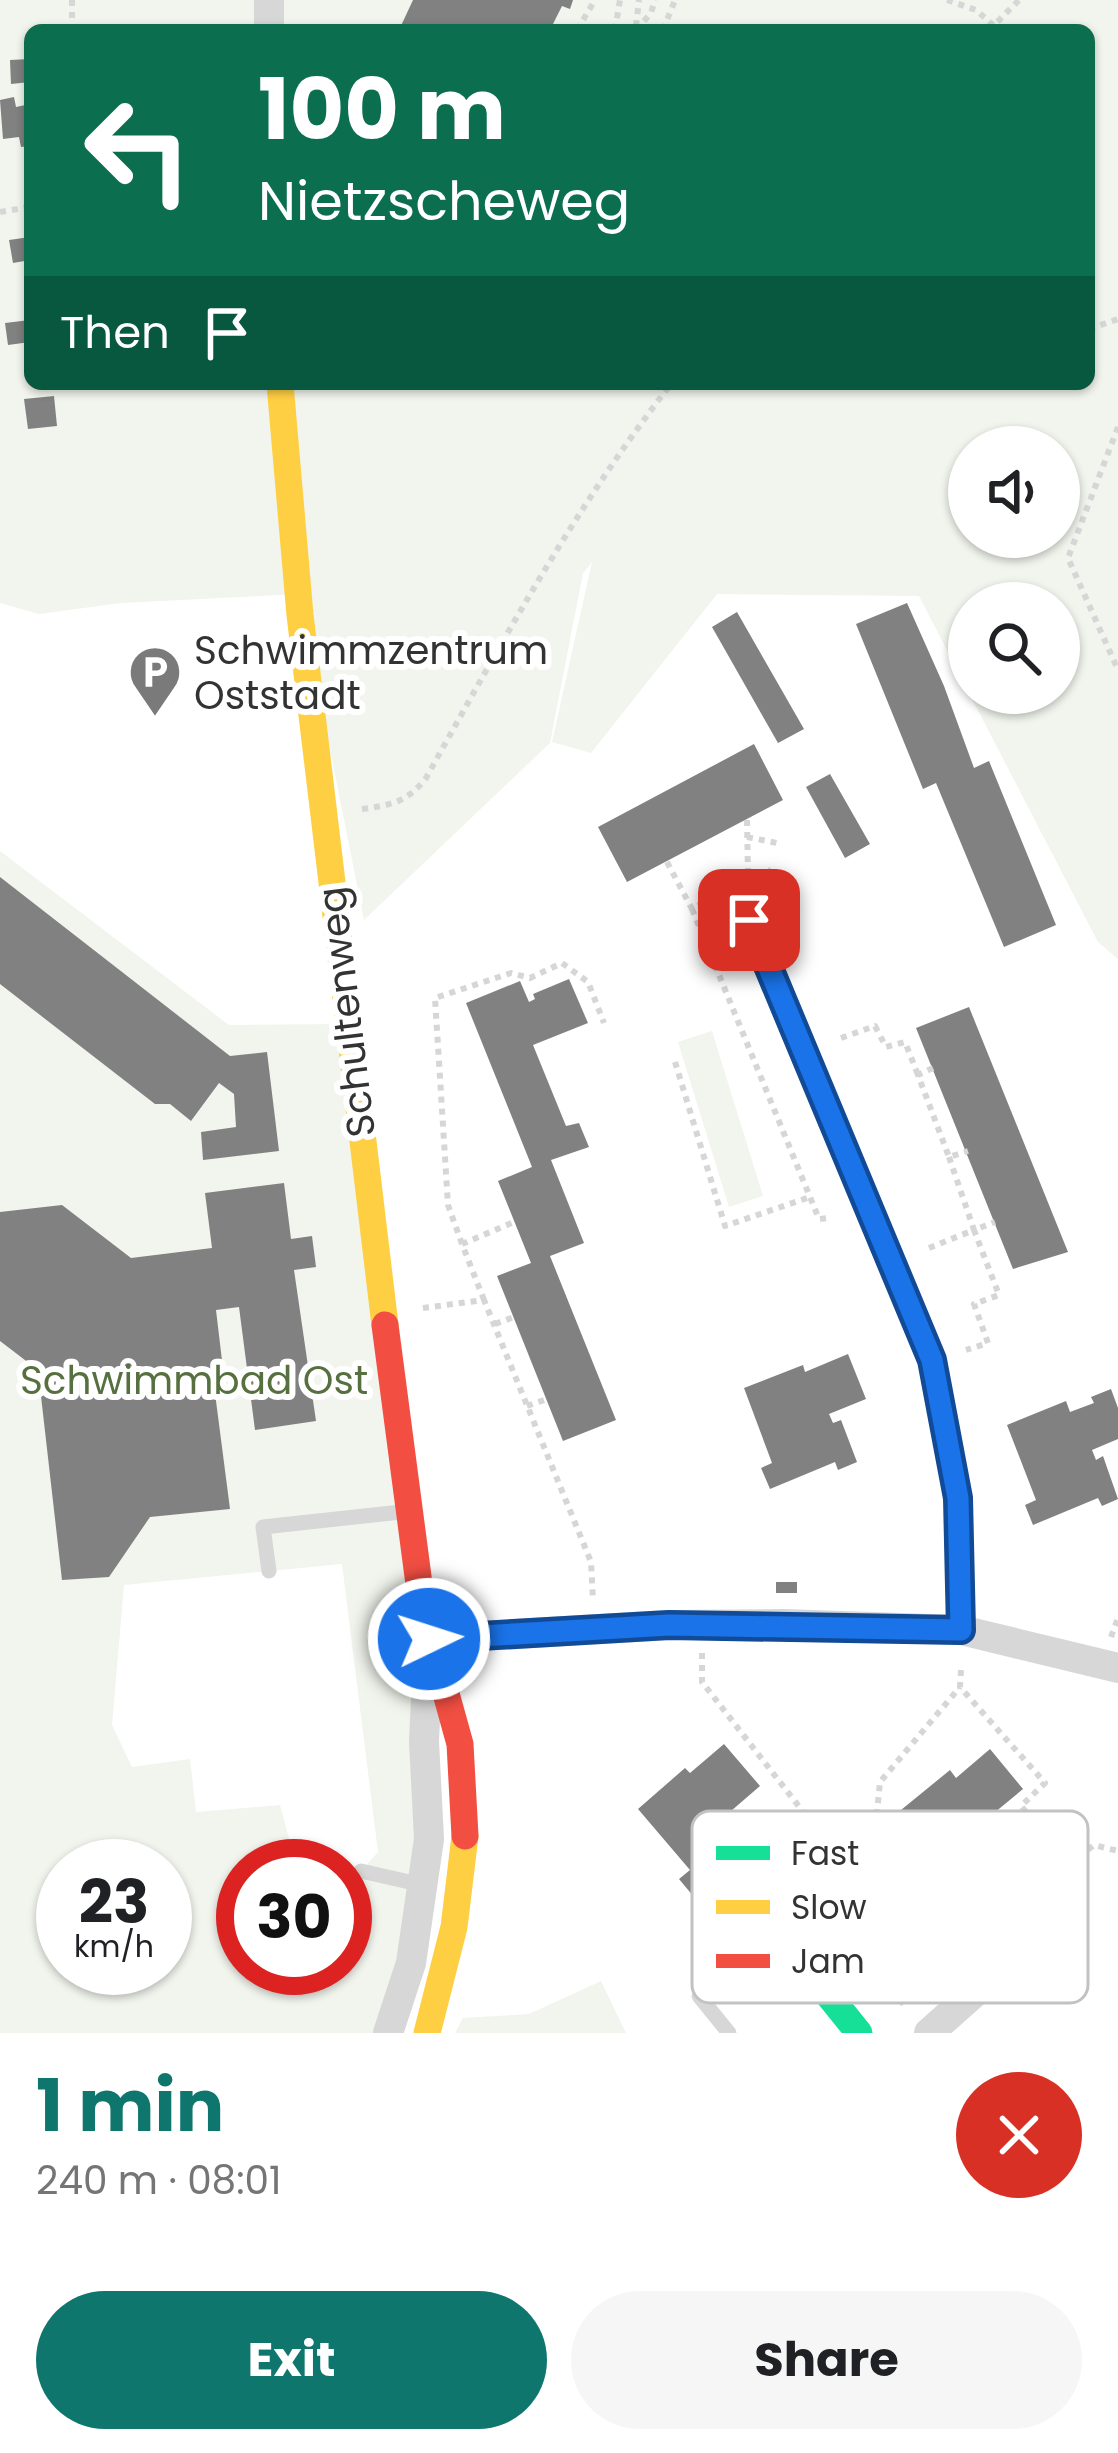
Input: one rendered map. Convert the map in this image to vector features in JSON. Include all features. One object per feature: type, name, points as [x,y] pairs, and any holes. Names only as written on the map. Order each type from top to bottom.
[{"type":"street","name":"Schultenweg","points":[[281,390],[300,615],[408,1512],[429,1639],[460,1740],[465,1824],[459,1892],[446,1973],[427,2033]]},
{"type":"street","points":[[749,920],[932,1360],[958,1498],[961,1630]]},
{"type":"street","points":[[429,1639],[701,1625],[961,1630],[1118,1668]]},
{"type":"street","name":"Schultenweg","points":[[388,2033],[411,1963],[429,1839],[424,1742],[429,1639]]},
{"type":"street","points":[[835,2003],[859,2033]]},
{"type":"street","points":[[929,2033],[963,2003]]},
{"type":"lane","points":[[269,1571],[263,1527],[408,1512]]},
{"type":"lane","points":[[372,1873],[459,1892]]},
{"type":"lane","points":[[705,2003],[729,2033]]},
{"type":"path","points":[[947,0],[976,10],[988,24]]},
{"type":"path","points":[[995,24],[1019,0]]},
{"type":"path","points":[[323,814],[396,804],[411,797],[552,552],[615,455],[666,390]]},
{"type":"path","points":[[1118,427],[1068,558],[1118,670]]},
{"type":"path","points":[[747,820],[749,920]]},
{"type":"path","points":[[747,837],[782,844]]},
{"type":"path","points":[[667,862],[692,909],[819,1219],[873,1217]]},
{"type":"path","points":[[692,909],[748,877],[771,870]]},
{"type":"path","points":[[595,1628],[591,1562],[448,1205],[435,998],[511,973],[530,978],[562,963],[588,982],[604,1023]]},
{"type":"path","points":[[804,1052],[875,1026],[886,1048],[905,1042],[999,1295],[974,1304],[988,1343]]},
{"type":"path","points":[[675,1062],[725,1226],[810,1197]]},
{"type":"path","points":[[918,1075],[933,1068]]},
{"type":"path","points":[[949,1156],[968,1150]]},
{"type":"path","points":[[462,1244],[514,1222]]},
{"type":"path","points":[[892,1263],[995,1222]]},
{"type":"path","points":[[383,1313],[484,1300]]},
{"type":"path","points":[[494,1324],[514,1316]]},
{"type":"path","points":[[527,1406],[547,1399]]},
{"type":"path","points":[[701,1625],[702,1682],[802,1811]]},
{"type":"path","points":[[878,1811],[880,1782],[960,1687],[961,1630]]},
{"type":"path","points":[[960,1687],[1045,1783],[1021,1806],[1025,1811]]},
{"type":"path","points":[[1088,1850],[1094,1845],[1118,1851]]},
{"type":"path","points":[[901,2003],[929,2033]]},
{"type":"green space","points":[[0,0],[268,0],[269,24],[24,24],[24,390],[1095,390],[1095,24],[272,24],[271,0],[1118,0],[1118,959],[1098,942],[980,714],[1080,714],[1080,582],[948,582],[948,652],[919,596],[717,594],[591,753],[552,742],[592,562],[583,573],[550,743],[364,920],[299,594],[121,603],[39,614],[0,603]]},
{"type":"green space","name":"Schwimmbad Ost","points":[[0,851],[229,1025],[346,1024],[383,1313],[428,1839],[387,2033],[0,2033]],"holes":[[[342,1564],[378,1852],[372,1859],[372,1995],[216,1995],[216,1839],[289,1839],[280,1805],[196,1812],[190,1759],[132,1767],[112,1725],[124,1585]]]},
{"type":"green space","points":[[712,1031],[763,1196],[729,1207],[678,1042]]},
{"type":"green space","points":[[601,1981],[626,2033],[455,2033],[463,2018],[529,2014]]},
{"type":"building","points":[[413,0],[573,0],[570,9],[562,6],[553,24],[402,24]]},
{"type":"building","points":[[24,59],[24,83],[11,84],[10,60]]},
{"type":"building","points":[[14,97],[16,107],[24,105],[24,147],[19,137],[3,139],[0,100]]},
{"type":"building","points":[[24,238],[24,261],[13,263],[9,240]]},
{"type":"building","points":[[24,321],[24,343],[8,345],[5,323]]},
{"type":"building","points":[[54,396],[57,426],[28,429],[24,399]]},
{"type":"building","points":[[907,603],[944,686],[948,714],[954,714],[974,768],[989,761],[1056,925],[1004,947],[936,783],[923,789],[856,624]]},
{"type":"building","points":[[737,612],[804,729],[778,743],[712,627]]},
{"type":"building","points":[[754,744],[783,800],[627,882],[598,827]]},
{"type":"building","points":[[830,774],[870,844],[845,858],[806,787]]},
{"type":"building","points":[[0,877],[230,1056],[267,1052],[279,1151],[203,1160],[201,1132],[236,1127],[234,1094],[219,1083],[191,1121],[170,1104],[155,1104],[0,984]]},
{"type":"building","points":[[569,979],[588,1023],[533,1045],[566,1126],[579,1123],[589,1147],[551,1160],[584,1243],[550,1256],[616,1420],[563,1441],[497,1276],[531,1263],[498,1181],[532,1167],[466,1003],[520,981],[529,1002],[535,999],[533,994]]},
{"type":"building","points":[[969,1007],[1068,1252],[1013,1269],[916,1028]]},
{"type":"building","points":[[284,1183],[291,1239],[312,1236],[316,1267],[294,1270],[316,1421],[255,1430],[239,1307],[216,1310],[223,1369],[212,1370],[230,1509],[150,1517],[109,1577],[62,1580],[38,1370],[0,1341],[0,1212],[62,1205],[131,1258],[212,1248],[205,1193]]},
{"type":"building","points":[[848,1354],[866,1399],[829,1414],[833,1423],[841,1420],[857,1462],[838,1470],[835,1462],[770,1489],[761,1468],[772,1463],[744,1388],[803,1365],[805,1372]]},
{"type":"building","points":[[1111,1389],[1118,1408],[1118,1439],[1092,1450],[1096,1460],[1103,1456],[1118,1499],[1102,1506],[1098,1498],[1033,1525],[1025,1505],[1036,1500],[1007,1425],[1066,1401],[1070,1412],[1094,1403],[1091,1397]]},
{"type":"building","points":[[776,1582],[797,1582],[797,1593],[776,1593]]},
{"type":"building","points":[[724,1744],[760,1786],[731,1811],[692,1811],[692,1895],[679,1879],[690,1870],[638,1809],[685,1768],[690,1773]]},
{"type":"building","points":[[990,1749],[1023,1789],[996,1811],[901,1810],[950,1770],[956,1778]]},
{"type":"traffic: fast","points":[[835,2003],[859,2033]]},
{"type":"traffic: slow","points":[[281,390],[300,615],[385,1325]]},
{"type":"traffic: slow","points":[[749,920],[932,1361],[958,1498],[961,1630]]},
{"type":"traffic: slow","points":[[427,2033],[454,1927],[465,1836]]},
{"type":"traffic: jam","points":[[385,1325],[422,1607],[460,1744],[465,1836]]},
{"type":"place","name":"Schwimmzentrum Oststadt","points":[[155,718]]},
{"type":"route","points":[[429,1639],[669,1625],[961,1630],[958,1498],[932,1360],[749,920]]}]
